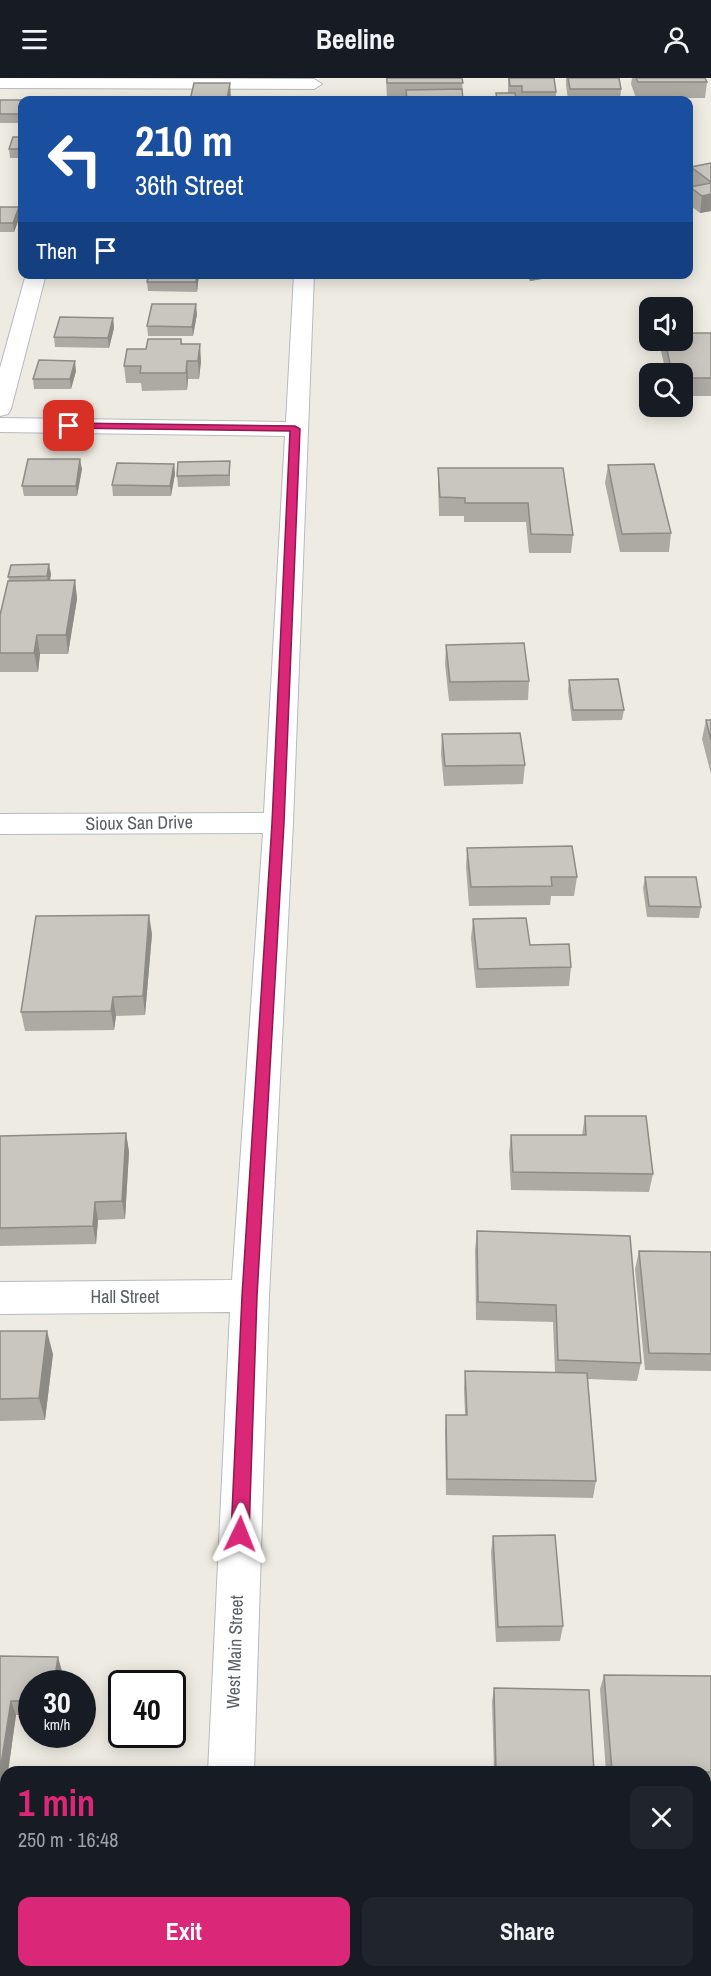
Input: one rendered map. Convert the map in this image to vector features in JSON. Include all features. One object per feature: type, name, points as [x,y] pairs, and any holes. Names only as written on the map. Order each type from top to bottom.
[{"type":"street","points":[[85,96],[89,81]]},
{"type":"street","points":[[0,83],[89,81],[314,88]]},
{"type":"street","points":[[0,409],[35,279]]},
{"type":"street","name":"West Main Street","points":[[231,1766],[250,1296],[278,823],[304,279]]},
{"type":"street","points":[[0,425],[295,429]]},
{"type":"street","name":"Sioux San Drive","points":[[0,824],[278,823]]},
{"type":"street","name":"Hall Street","points":[[0,1298],[250,1296]]},
{"type":"building","points":[[387,78],[462,78],[463,83],[387,83]]},
{"type":"building","points":[[509,78],[554,78],[556,92],[522,92],[522,86],[510,86]]},
{"type":"building","points":[[568,78],[619,78],[621,89],[570,89]]},
{"type":"building","points":[[636,78],[705,78],[707,82],[638,82]]},
{"type":"building","points":[[194,83],[230,83],[228,96],[191,96]]},
{"type":"building","points":[[462,89],[463,96],[407,96],[406,90]]},
{"type":"building","points":[[496,93],[515,93],[515,96],[496,96]]},
{"type":"building","points":[[0,100],[18,100],[18,114],[0,114]]},
{"type":"building","points":[[13,137],[18,137],[18,149],[9,149]]},
{"type":"building","points":[[711,163],[711,182],[693,168],[693,167]]},
{"type":"building","points":[[711,183],[711,194],[702,196],[693,189],[693,186]]},
{"type":"building","points":[[0,207],[18,207],[13,223],[0,223]]},
{"type":"building","points":[[148,279],[196,279],[196,282],[147,282]]},
{"type":"building","points":[[152,304],[196,304],[192,327],[147,326]]},
{"type":"building","points":[[60,317],[113,318],[108,338],[54,337]]},
{"type":"building","points":[[693,333],[711,333],[711,378],[693,378],[693,363],[670,363],[667,351],[693,351]]},
{"type":"building","points":[[148,339],[181,339],[181,344],[200,344],[198,361],[187,361],[186,373],[140,373],[141,366],[124,366],[127,349],[146,349]]},
{"type":"building","points":[[39,360],[75,361],[70,379],[33,379]]},
{"type":"building","points":[[28,459],[80,459],[76,486],[22,486]]},
{"type":"building","points":[[230,461],[229,475],[177,476],[178,462]]},
{"type":"building","points":[[117,463],[174,464],[170,486],[112,485]]},
{"type":"building","points":[[654,464],[671,533],[622,534],[608,465]]},
{"type":"building","points":[[438,468],[563,468],[573,535],[531,534],[528,503],[465,503],[465,498],[440,497]]},
{"type":"building","points":[[49,564],[47,576],[8,577],[11,565]]},
{"type":"building","points":[[75,580],[66,635],[37,635],[34,653],[0,653],[0,615],[8,581]]},
{"type":"building","points":[[524,643],[529,681],[450,682],[446,645]]},
{"type":"building","points":[[618,679],[624,710],[573,710],[569,680]]},
{"type":"building","points":[[706,720],[711,720],[711,740]]},
{"type":"building","points":[[520,733],[525,765],[445,766],[442,734]]},
{"type":"building","points":[[572,846],[577,877],[551,877],[552,886],[471,887],[467,848]]},
{"type":"building","points":[[645,877],[696,877],[701,907],[649,906]]},
{"type":"building","points":[[149,915],[143,996],[113,997],[111,1011],[21,1012],[36,916]]},
{"type":"building","points":[[526,918],[530,945],[569,944],[571,967],[478,969],[473,919]]},
{"type":"building","points":[[585,1116],[646,1116],[653,1174],[513,1172],[511,1135],[586,1135]]},
{"type":"building","points":[[126,1133],[122,1201],[95,1202],[93,1226],[0,1228],[0,1136]]},
{"type":"building","points":[[477,1231],[630,1236],[641,1363],[558,1360],[556,1305],[478,1302]]},
{"type":"building","points":[[639,1251],[711,1252],[711,1354],[649,1353]]},
{"type":"building","points":[[0,1331],[47,1331],[39,1398],[0,1399]]},
{"type":"building","points":[[465,1371],[587,1373],[596,1481],[447,1479],[446,1415],[467,1415]]},
{"type":"building","points":[[555,1535],[563,1626],[498,1627],[493,1536]]},
{"type":"building","points":[[0,1656],[58,1657],[56,1670],[18,1670],[18,1701],[11,1701],[1,1766]]},
{"type":"building","points":[[604,1675],[711,1676],[711,1766],[612,1766]]},
{"type":"building","points":[[494,1688],[589,1690],[594,1766],[496,1766]]},
{"type":"route","points":[[69,426],[295,429],[278,823],[250,1296],[240,1534]]}]
